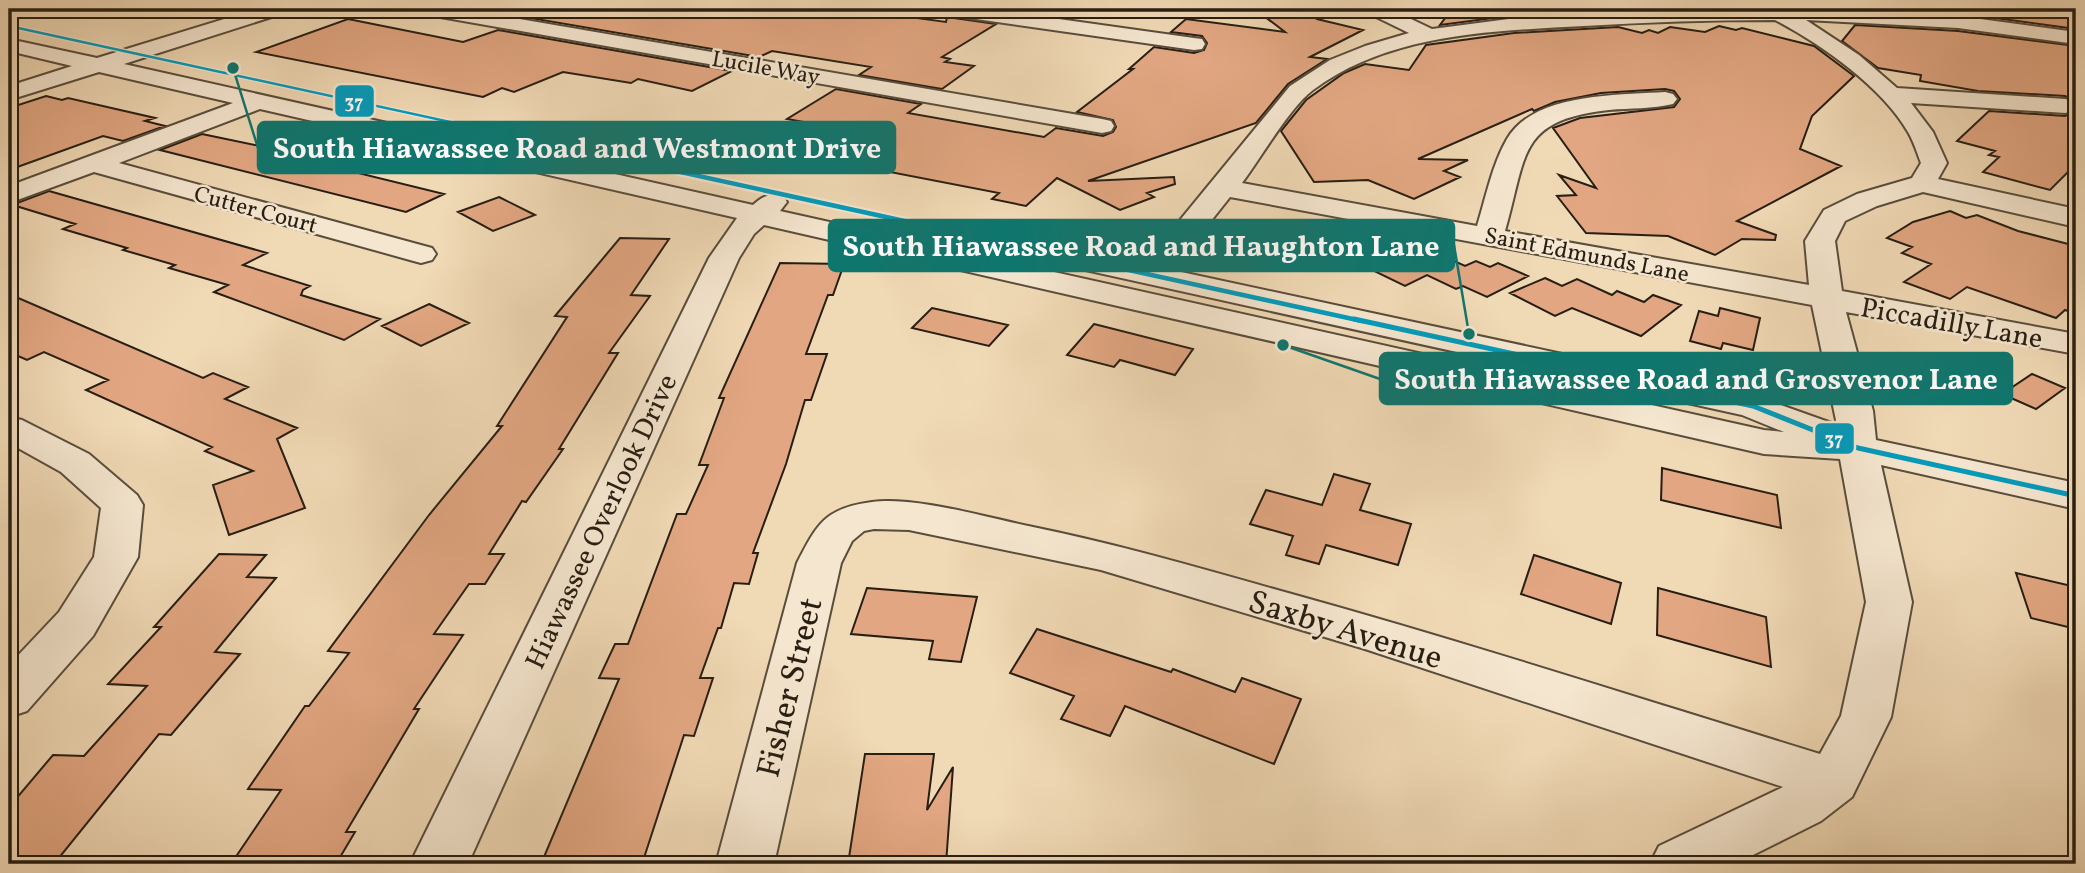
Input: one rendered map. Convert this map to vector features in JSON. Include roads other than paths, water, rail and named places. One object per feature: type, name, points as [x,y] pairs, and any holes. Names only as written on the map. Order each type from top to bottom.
[{"type":"street","points":[[9,93],[277,9]]},
{"type":"street","name":"Lucile Way","points":[[429,9],[1102,126]]},
{"type":"street","points":[[948,9],[1194,44]]},
{"type":"street","points":[[1377,10],[1429,35]]},
{"type":"street","points":[[1774,11],[1834,47],[1889,95],[1919,130],[1934,163],[1922,184]]},
{"type":"street","points":[[1152,275],[1302,87],[1347,59],[1429,35],[1564,21],[1774,11],[1873,14],[2076,38]]},
{"type":"street","points":[[9,26],[293,89],[1764,442],[1858,448],[2076,496]]},
{"type":"street","points":[[9,45],[258,102],[769,205],[1152,275],[1753,405],[1858,448]]},
{"type":"street","points":[[9,195],[293,89]]},
{"type":"street","points":[[1889,95],[2065,106]]},
{"type":"street","points":[[1489,235],[1521,137],[1539,118],[1593,105],[1665,99]]},
{"type":"street","name":"Cutter Court","points":[[91,163],[421,254]]},
{"type":"street","points":[[1679,864],[1802,804],[1833,781],[1866,717],[1889,602],[1858,448],[1854,411],[1827,300],[1820,241],[1834,216],[1867,200],[1922,184],[2076,218]]},
{"type":"street","name":"Saint Edmunds Lane","points":[[1224,188],[1489,235],[1827,300]]},
{"type":"street","name":"Hiawassee Overlook Drive","points":[[439,864],[724,258],[741,229],[769,205]]},
{"type":"street","name":"Piccadilly Lane","points":[[1827,300],[2076,344]]},
{"type":"street","points":[[9,428],[75,463],[121,505],[116,557],[76,624],[9,697]]},
{"type":"street","name":"Saxby Avenue","points":[[850,520],[874,515],[909,516],[1103,556],[1377,635],[1833,781]]},
{"type":"street","name":"Fisher Street","points":[[745,864],[819,563],[834,533],[850,520]]},
{"type":"place","name":"South Hiawassee Road and Westmont Drive","points":[[233,68]]},
{"type":"place","name":"South Hiawassee Road and Haughton Lane","points":[[1469,334]]},
{"type":"place","name":"South Hiawassee Road and Grosvenor Lane","points":[[1283,345]]}]
